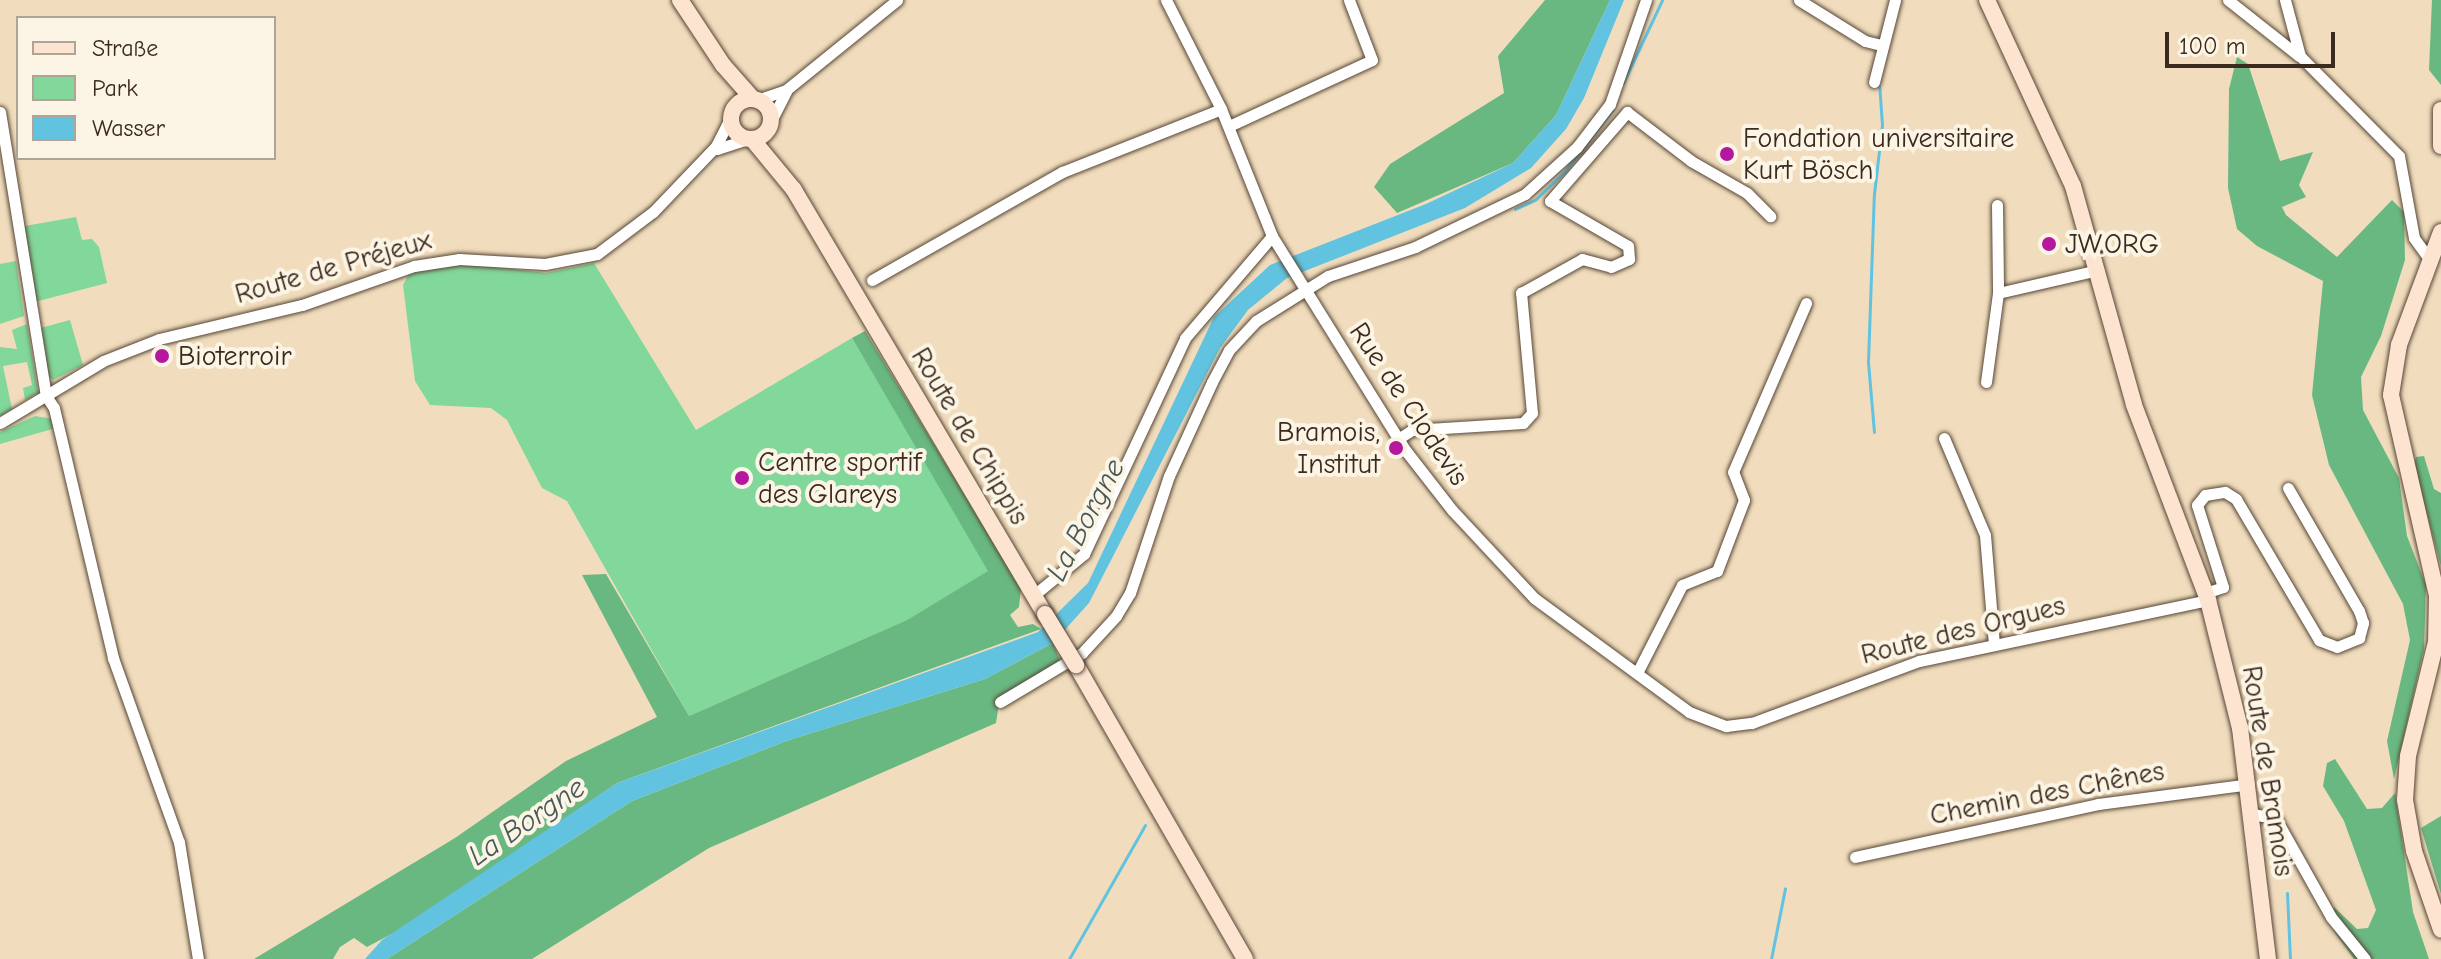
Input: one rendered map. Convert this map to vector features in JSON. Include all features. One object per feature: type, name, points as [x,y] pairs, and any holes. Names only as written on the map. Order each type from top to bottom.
[{"type":"street","name":"Route de Chippis","points":[[680,0],[705,41],[727,87],[735,131],[749,139],[794,190],[1076,665],[1245,959]]},
{"type":"street","points":[[732,114],[742,101],[786,90],[897,0]]},
{"type":"street","name":"Rue de Clodevis","points":[[1166,0],[1229,126],[1272,236],[1398,439],[1452,510],[1534,598],[1702,719],[1736,726]]},
{"type":"street","points":[[1229,126],[1372,60],[1349,0]]},
{"type":"street","points":[[1000,702],[1082,653],[1116,616],[1130,593],[1169,476],[1229,350],[1256,321],[1303,288],[1328,276],[1415,247],[1525,194],[1577,147],[1610,104],[1646,0]]},
{"type":"street","points":[[1799,0],[1865,41],[1881,45]]},
{"type":"street","points":[[1874,82],[1881,67],[1881,45],[1895,0]]},
{"type":"street","name":"Route de Bramois","points":[[1987,0],[2059,151],[2098,270],[2134,405],[2207,597],[2249,784],[2268,959]]},
{"type":"street","points":[[2228,0],[2300,56],[2399,156],[2414,238],[2431,261]]},
{"type":"street","points":[[2285,0],[2300,56]]},
{"type":"street","name":"Route de Chippis","points":[[705,41],[755,99],[767,107],[794,190]]},
{"type":"street","points":[[749,139],[770,123],[786,90]]},
{"type":"street","points":[[872,280],[1062,172],[1221,109]]},
{"type":"street","points":[[2441,110],[2441,146]]},
{"type":"street","points":[[0,112],[46,396],[70,475],[113,658],[179,842],[198,959]]},
{"type":"street","points":[[1398,439],[1412,430],[1523,423],[1532,413],[1521,293],[1582,259],[1611,267],[1629,259],[1628,246],[1550,201],[1627,112],[1691,161],[1747,193],[1770,216]]},
{"type":"street","name":"Route de Préjeux","points":[[0,423],[103,361],[159,339],[302,305],[414,266],[459,259],[545,264],[597,254],[636,229],[709,153],[732,114]]},
{"type":"street","name":"Route de Préjeux","points":[[709,153],[749,139]]},
{"type":"street","points":[[1986,382],[1998,293],[1997,205]]},
{"type":"street","points":[[2441,232],[2399,345],[2391,395],[2437,596],[2436,642],[2408,756],[2405,800],[2412,843],[2441,930]]},
{"type":"street","points":[[1034,595],[1084,554],[1185,338],[1272,236]]},
{"type":"street","points":[[1998,293],[2098,270]]},
{"type":"street","points":[[1637,673],[1682,585],[1717,571],[1744,500],[1733,472],[1806,303]]},
{"type":"street","points":[[1944,438],[1985,535],[1994,644]]},
{"type":"street","points":[[2207,597],[2223,587],[2197,505],[2205,495],[2225,492],[2236,499],[2323,644],[2337,647],[2359,638],[2363,623],[2359,611],[2288,488]]},
{"type":"street","name":"Route des Orgues","points":[[1736,726],[1895,668],[2207,597]]},
{"type":"street","name":"Chemin des Chênes","points":[[1855,857],[2084,806],[2249,784]]},
{"type":"street","points":[[2253,814],[2267,813],[2276,819],[2331,917],[2365,959]]},
{"type":"green space","points":[[1545,0],[1610,0],[1556,115],[1513,163],[1397,213],[1374,187],[1390,164],[1504,93],[1498,56]]},
{"type":"green space","points":[[2432,0],[2441,0],[2441,85],[2429,70]]},
{"type":"green space","points":[[2237,57],[2248,64],[2280,161],[2313,152],[2299,185],[2306,197],[2282,207],[2286,215],[2337,257],[2392,200],[2404,212],[2405,260],[2381,336],[2361,377],[2363,410],[2399,478],[2407,536],[2426,585],[2424,649],[2394,779],[2387,741],[2410,640],[2403,604],[2329,465],[2312,395],[2323,281],[2257,246],[2237,229],[2228,188],[2229,89]]},
{"type":"green space","points":[[76,217],[82,240],[92,239],[99,247],[107,283],[31,303],[19,227]]},
{"type":"green space","points":[[16,261],[24,316],[0,324],[0,264]]},
{"type":"green space","name":"Centre sportif des Glareys","points":[[594,263],[696,430],[852,338],[989,571],[907,620],[689,716],[567,501],[542,488],[507,420],[491,408],[430,405],[415,381],[403,285],[410,272],[467,264],[546,273]]},
{"type":"green space","points":[[70,320],[83,365],[53,380],[46,374],[37,329]]},
{"type":"green space","points":[[27,324],[38,393],[25,400],[23,388],[32,385],[27,362],[3,366],[12,409],[0,416],[0,347],[17,349],[12,330]]},
{"type":"green space","points":[[865,331],[1021,588],[1019,607],[1010,615],[1018,627],[1033,624],[1041,629],[617,783],[416,921],[367,947],[354,938],[340,947],[333,959],[254,959],[455,838],[566,761],[657,717],[582,575],[606,574],[689,716],[907,620],[988,571],[852,338]]},
{"type":"green space","points":[[35,416],[54,419],[56,428],[0,444],[0,432]]},
{"type":"green space","points":[[2424,456],[2434,489],[2441,493],[2441,566],[2414,466],[2416,457]]},
{"type":"green space","points":[[1053,643],[1061,663],[1000,697],[996,723],[709,848],[532,959],[387,959],[632,801],[789,740],[985,679]]},
{"type":"green space","points":[[2335,759],[2367,809],[2382,808],[2395,793],[2413,912],[2429,959],[2354,959],[2330,922],[2334,907],[2357,929],[2368,928],[2376,910],[2344,821],[2323,786],[2327,763]]},
{"type":"green space","points":[[2441,816],[2441,894],[2421,828]]},
{"type":"water","points":[[1610,0],[1624,0],[1584,98],[1566,129],[1531,168],[1465,208],[1287,278],[1248,310],[1220,348],[1089,603],[1053,643],[985,679],[789,740],[632,801],[387,959],[365,959],[382,940],[617,783],[1038,632],[1088,583],[1214,317],[1270,265],[1426,204],[1513,163],[1556,115]]},
{"type":"waterway","points":[[1623,83],[1662,0]]},
{"type":"waterway","points":[[1874,432],[1868,362],[1874,194],[1882,125],[1879,86]]},
{"type":"waterway","points":[[1515,209],[1536,199],[1564,172],[1613,109]]},
{"type":"waterway","points":[[1069,959],[1145,825]]},
{"type":"waterway","points":[[1771,959],[1785,888]]},
{"type":"waterway","points":[[2287,893],[2290,959]]},
{"type":"place","name":"Fondation universitaire Kurt Bösch","points":[[1727,154]]},
{"type":"place","name":"JW.ORG","points":[[2049,244]]},
{"type":"place","name":"Bioterroir","points":[[162,356]]},
{"type":"place","name":"Bramois, Institut","points":[[1396,448]]},
{"type":"place","name":"Centre sportif des Glareys","points":[[742,478]]},
{"type":"water label","name":"La Borgne","points":[[1086,520]]},
{"type":"water label","name":"La Borgne","points":[[527,822]]}]
